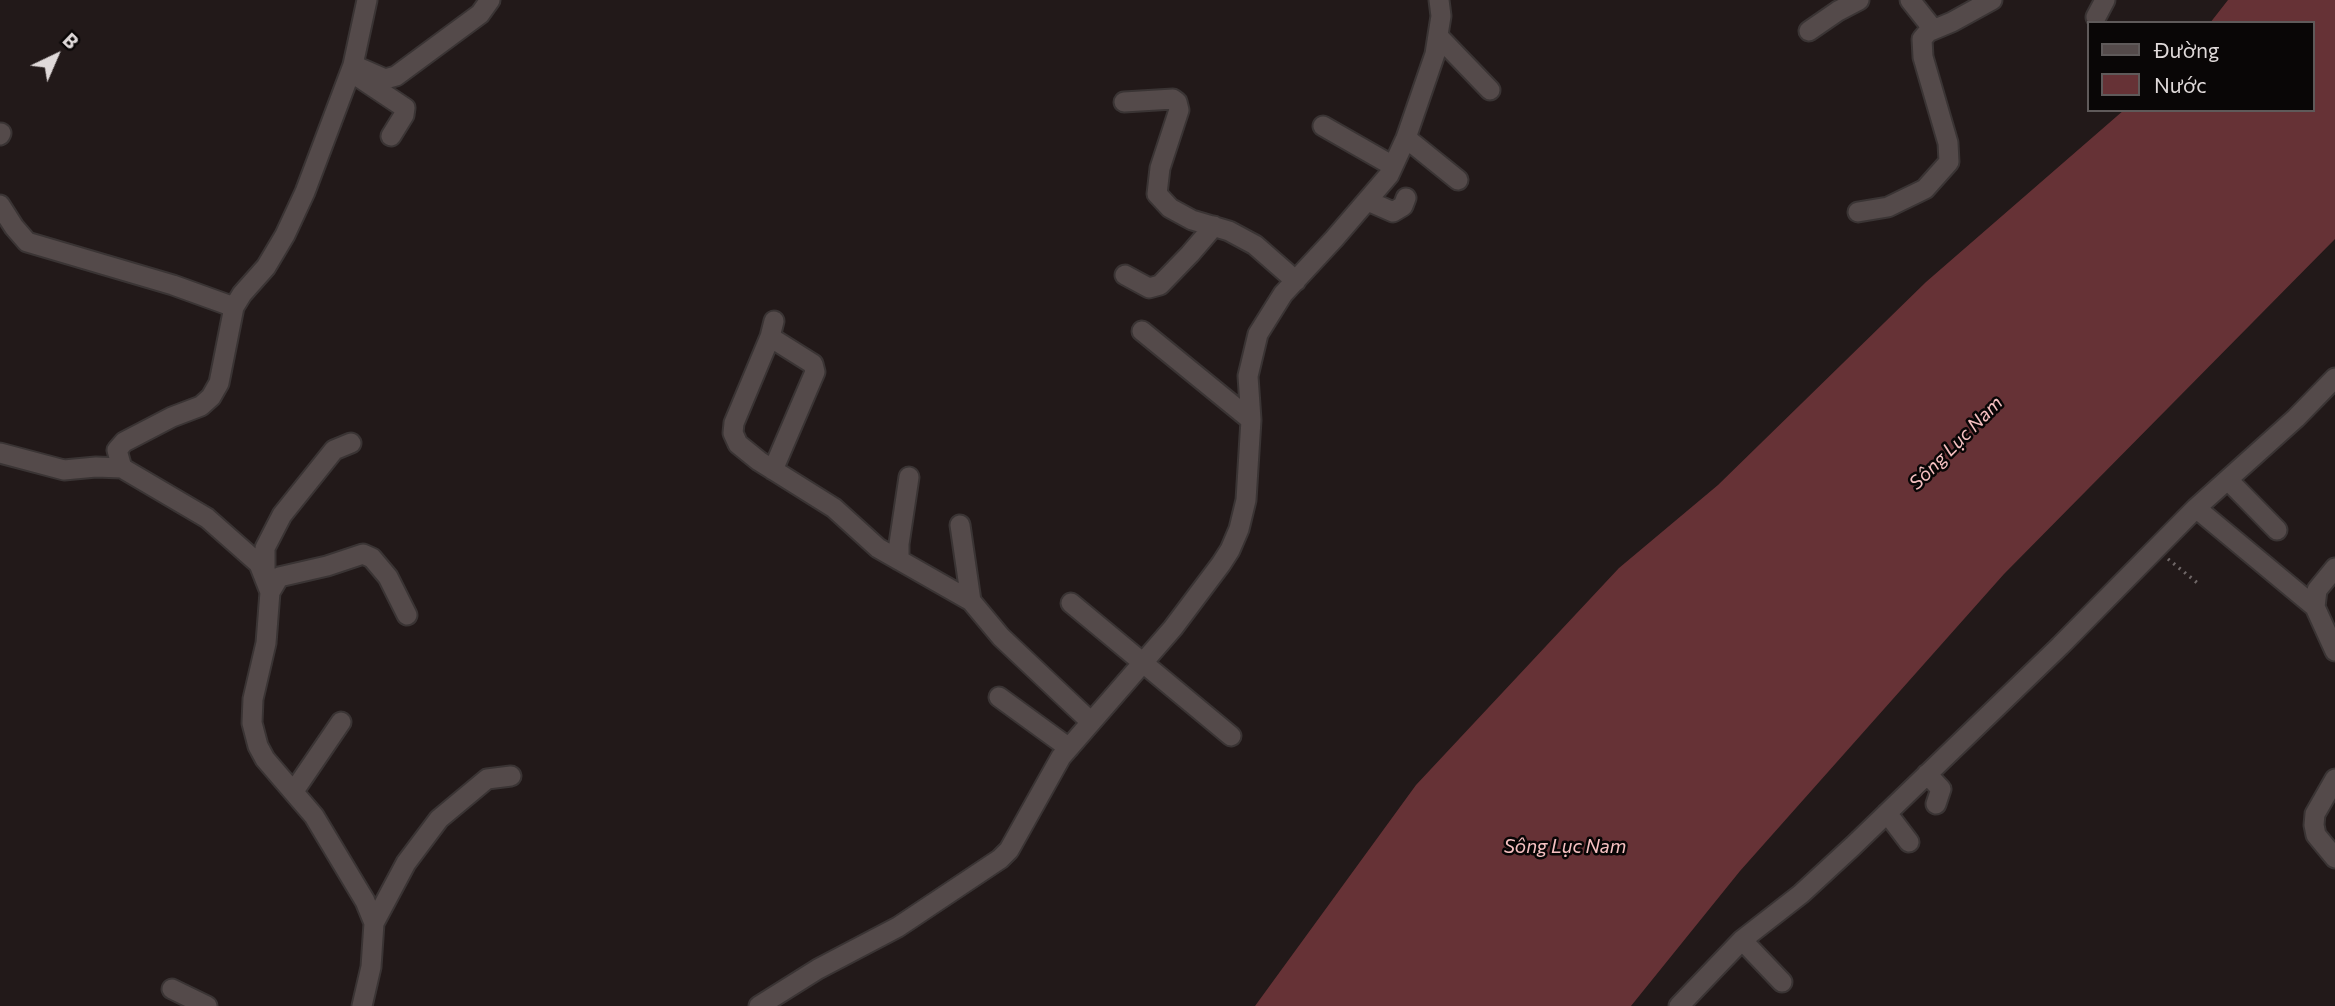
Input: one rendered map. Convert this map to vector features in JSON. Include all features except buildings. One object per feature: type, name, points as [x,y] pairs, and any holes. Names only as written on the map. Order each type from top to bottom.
[{"type":"street","points":[[121,468],[117,450],[124,442],[172,417],[201,406],[211,397],[219,383],[234,307],[266,267],[305,192],[351,69],[367,0]]},
{"type":"street","points":[[351,69],[384,79],[396,76],[480,14],[489,0]]},
{"type":"street","points":[[759,1006],[818,970],[898,927],[1000,859],[1009,850],[1061,757],[1173,628],[1230,550],[1239,529],[1245,500],[1251,420],[1248,376],[1258,334],[1283,294],[1389,175],[1406,138],[1435,54],[1441,16],[1439,0]]},
{"type":"street","points":[[1810,31],[1859,0]]},
{"type":"street","points":[[1910,0],[1933,29]]},
{"type":"street","points":[[1858,212],[1888,207],[1925,189],[1949,162],[1948,143],[1920,46],[1922,39],[1933,29],[1992,0]]},
{"type":"street","points":[[1438,36],[1490,90]]},
{"type":"street","points":[[351,69],[405,108],[404,115],[391,136]]},
{"type":"street","points":[[1125,102],[1173,99],[1177,102],[1179,110],[1160,168],[1157,194],[1170,208],[1192,220],[1228,230],[1255,245],[1296,281]]},
{"type":"street","points":[[1323,126],[1393,166]]},
{"type":"street","points":[[1406,138],[1458,180]]},
{"type":"street","points":[[1368,201],[1393,212],[1403,206],[1406,198]]},
{"type":"street","points":[[0,206],[27,242],[173,285],[234,307]]},
{"type":"street","points":[[1125,275],[1149,288],[1160,285],[1214,226]]},
{"type":"street","points":[[773,470],[813,382],[815,372],[813,364],[772,329],[734,424],[733,433],[738,444],[773,470],[834,508],[868,540],[971,601],[1002,637],[1091,722]]},
{"type":"street","points":[[1142,331],[1251,420]]},
{"type":"street","points":[[1679,1006],[1742,940],[1801,894],[1887,813],[2060,646],[2196,508],[2229,481],[2333,384]]},
{"type":"street","points":[[351,443],[334,450],[282,515],[265,548],[268,585],[266,642],[253,699],[252,723],[258,746],[265,759],[314,816],[365,901],[374,923]]},
{"type":"street","points":[[0,453],[64,470],[121,468],[207,518],[248,553],[258,564],[268,585]]},
{"type":"street","points":[[899,560],[909,477]]},
{"type":"street","points":[[2229,481],[2277,530]]},
{"type":"street","points":[[2196,508],[2315,607],[2335,651]]},
{"type":"street","points":[[960,525],[971,601]]},
{"type":"street","points":[[268,585],[279,577],[363,554],[372,558],[388,577],[407,615]]},
{"type":"street","points":[[2315,607],[2317,590],[2335,568]]},
{"type":"street","points":[[1071,603],[1231,736]]},
{"type":"street","points":[[999,697],[1069,748]]},
{"type":"street","points":[[294,791],[341,722]]},
{"type":"street","points":[[1927,774],[1941,789],[1936,804]]},
{"type":"street","points":[[362,1006],[371,967],[374,923],[406,863],[439,820],[487,779],[512,776]]},
{"type":"street","points":[[2335,779],[2315,814],[2314,824],[2316,835],[2335,858]]},
{"type":"street","points":[[1887,813],[1909,842]]},
{"type":"street","points":[[1742,940],[1782,982]]},
{"type":"street","points":[[172,989],[206,1006]]},
{"type":"path","points":[[2156,548],[2200,585]]},
{"type":"water","name":"Sông Lục Nam","points":[[2228,0],[2335,0],[2335,239],[2004,574],[1740,871],[1631,1006],[1255,1006],[1416,785],[1619,568],[1718,485],[1926,282],[2122,112],[2314,112],[2314,21],[2212,21]]}]
